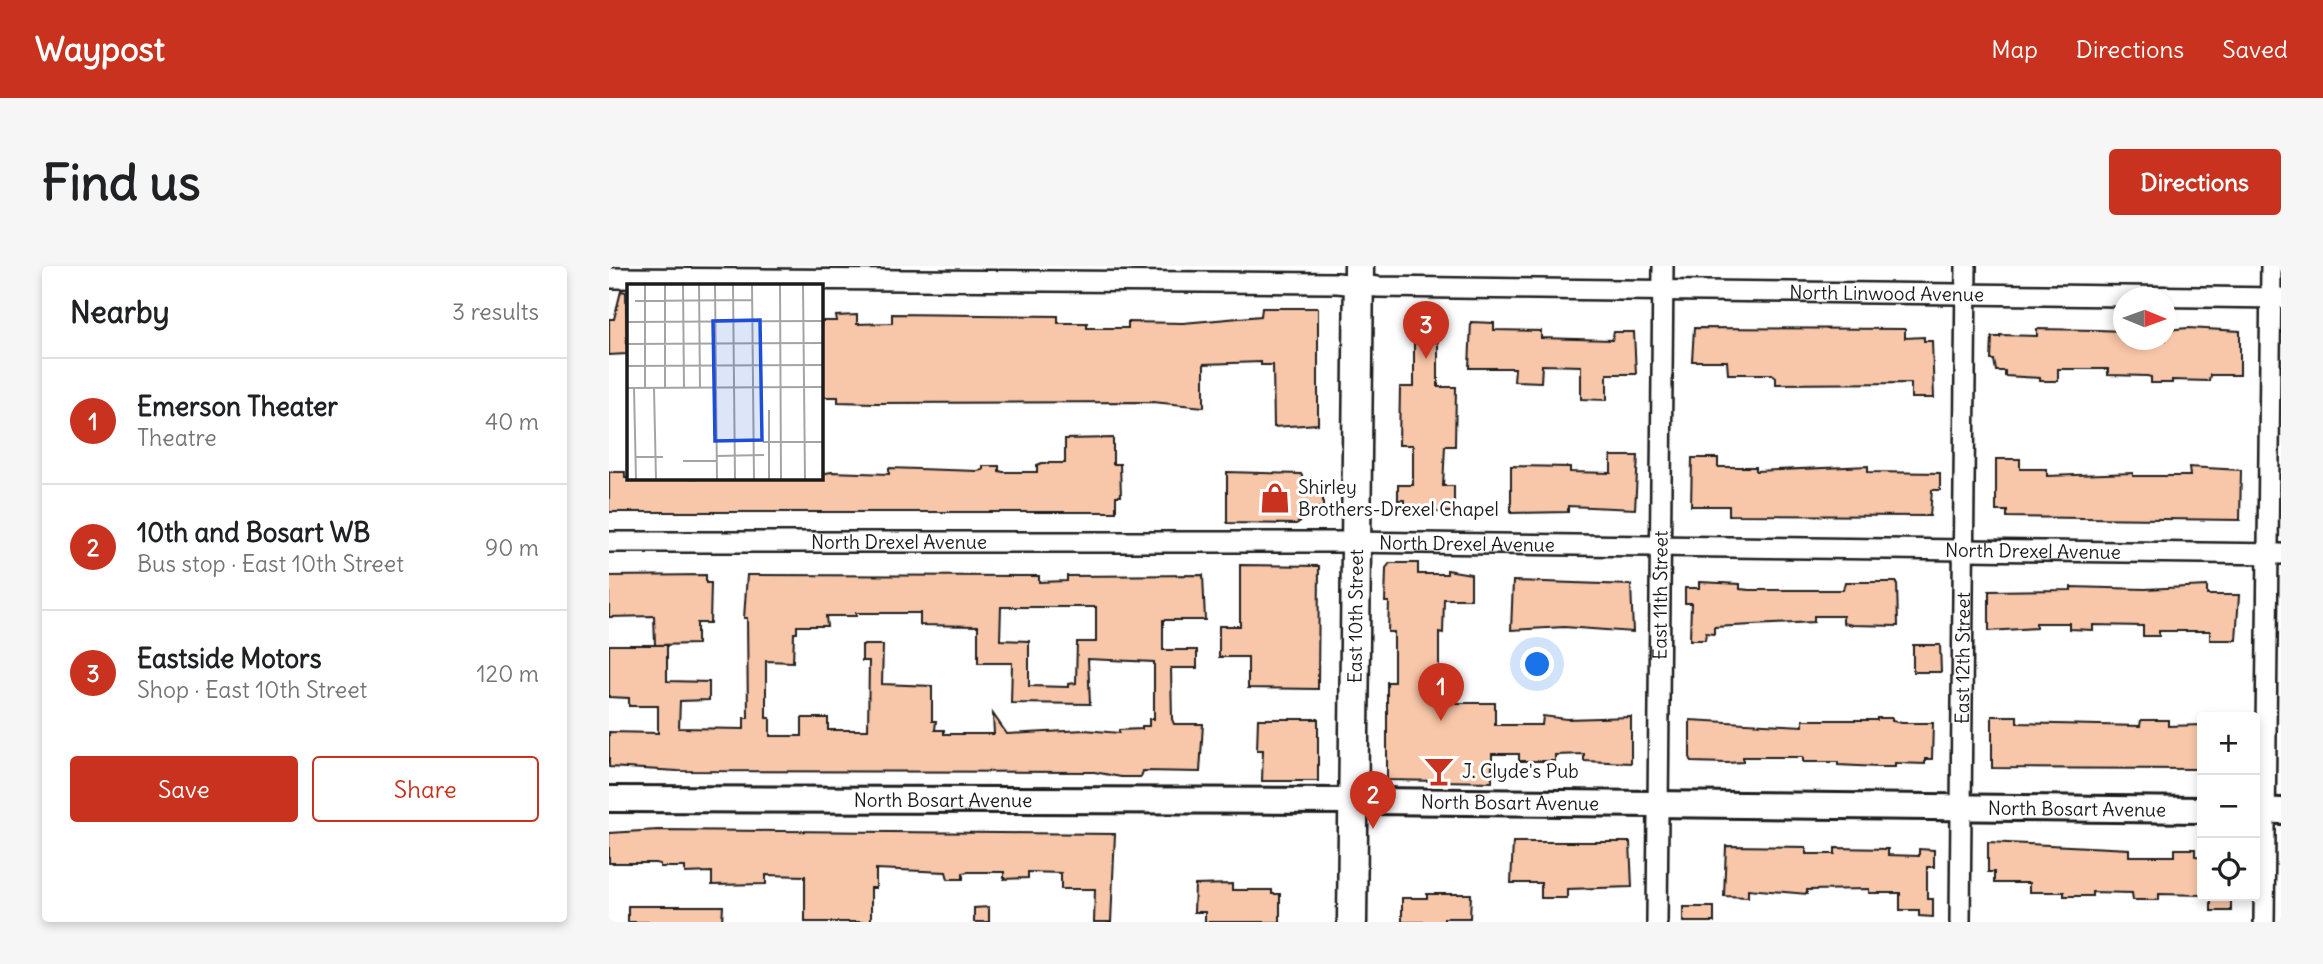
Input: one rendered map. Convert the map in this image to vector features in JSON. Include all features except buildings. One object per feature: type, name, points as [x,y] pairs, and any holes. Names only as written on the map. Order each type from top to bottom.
[{"type":"main road","name":"East 10th Street","points":[[1352,922],[1359,276]]},
{"type":"street","name":"East 11th Street","points":[[1657,922],[1663,266]]},
{"type":"street","name":"East 12th Street","points":[[1960,922],[1966,266]]},
{"type":"street","points":[[2264,922],[2274,554],[2276,298],[2271,266]]},
{"type":"street","name":"North Linwood Avenue","points":[[609,278],[1323,282],[1359,276],[1663,290],[2276,298]]},
{"type":"street","name":"North Drexel Avenue","points":[[609,542],[1356,542],[2274,554]]},
{"type":"street","name":"North Bosart Avenue","points":[[609,799],[1354,800],[2197,810]]},
{"type":"place","name":"Eastside Motors","points":[[1426,359]]},
{"type":"place","name":"Shirley Brothers-Drexel Chapel","points":[[1275,498]]},
{"type":"place","name":"Emerson Theater","points":[[1441,721]]},
{"type":"place","name":"J. Clyde's Pub","points":[[1439,771]]},
{"type":"place","name":"10th and Bosart WB","points":[[1373,829]]}]
